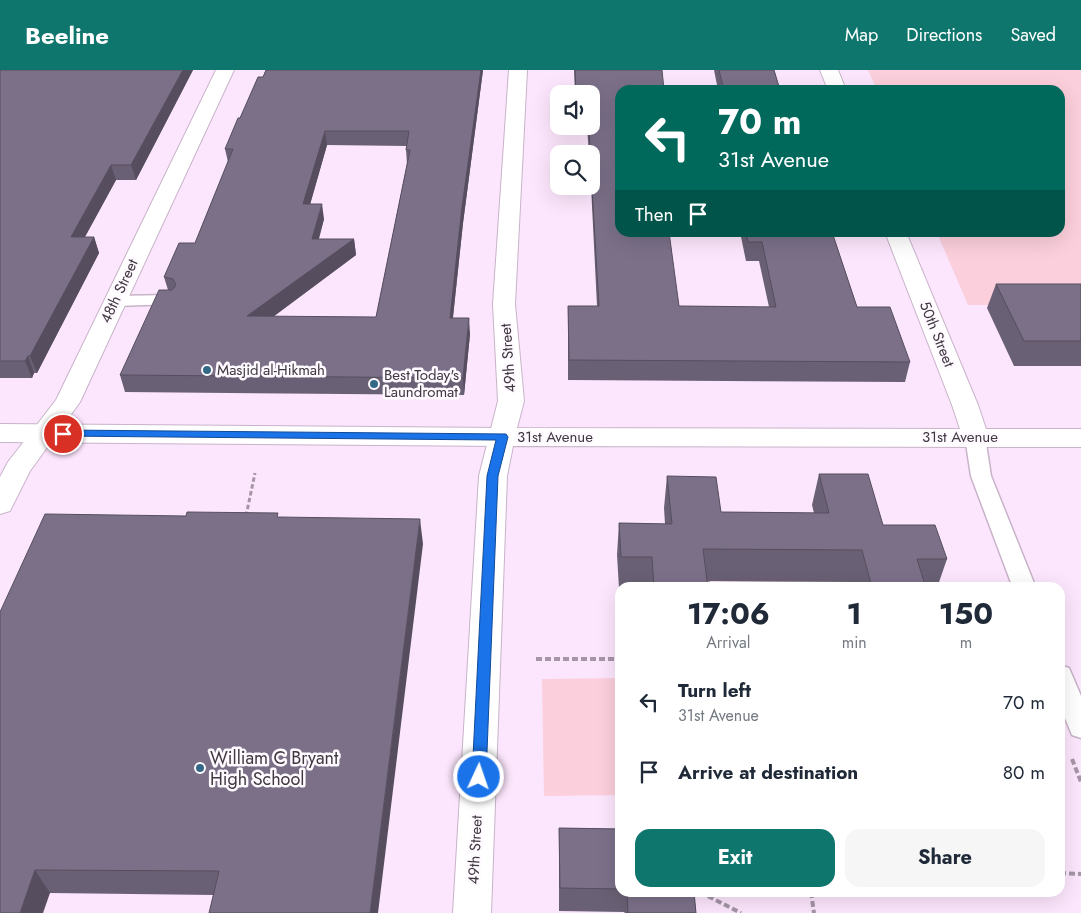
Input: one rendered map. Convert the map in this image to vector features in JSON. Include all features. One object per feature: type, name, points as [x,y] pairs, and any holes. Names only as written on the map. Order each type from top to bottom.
[{"type":"street","name":"48th Street","points":[[0,504],[18,468],[67,402],[225,70]]},
{"type":"street","name":"49th Street","points":[[472,913],[493,476],[511,401],[504,304],[518,70]]},
{"type":"street","points":[[829,70],[835,85]]},
{"type":"street","name":"50th Street","points":[[897,237],[965,405],[974,437]]},
{"type":"street","name":"31st Avenue","points":[[0,433],[502,437],[1081,438]]},
{"type":"lane","points":[[115,301],[170,300]]},
{"type":"lane","points":[[974,437],[981,476],[1024,582]]},
{"type":"lane","points":[[1065,687],[1081,727]]},
{"type":"path","points":[[245,520],[255,473]]},
{"type":"path","points":[[536,659],[615,659]]},
{"type":"path","points":[[1065,874],[1081,874]]},
{"type":"path","points":[[710,897],[741,913]]},
{"type":"path","points":[[812,897],[814,913]]},
{"type":"shaded area","points":[[868,70],[1081,70],[1081,304],[968,305],[939,237],[1065,237],[1065,85],[875,85]]},
{"type":"shaded area","points":[[615,678],[615,795],[544,796],[542,679]]},
{"type":"building","points":[[0,70],[183,70],[131,165],[111,165],[71,237],[94,237],[30,356],[25,361],[0,361]]},
{"type":"building","points":[[266,70],[481,70],[462,207],[450,318],[469,318],[463,378],[120,375],[159,290],[172,290],[176,285],[173,279],[164,277],[179,243],[195,243],[233,149],[225,149],[258,77],[263,77]],"holes":[[[325,131],[409,131],[406,150],[410,150],[376,317],[247,316],[354,239],[312,239],[322,204],[303,204]]]},
{"type":"building","points":[[575,70],[662,70],[664,85],[615,85],[615,237],[670,237],[679,306],[776,307],[762,242],[748,242],[747,237],[834,237],[857,307],[890,307],[910,362],[569,360],[568,306],[599,306],[592,195],[600,195],[600,145],[590,145],[589,135],[600,135],[600,85],[576,85]]},
{"type":"building","points":[[719,70],[774,70],[778,85],[723,85]]},
{"type":"building","points":[[996,284],[1081,284],[1081,341],[1024,341]]},
{"type":"building","points":[[819,474],[868,474],[883,525],[935,525],[947,559],[917,559],[924,582],[870,582],[862,550],[703,549],[707,582],[654,582],[652,557],[621,557],[619,523],[672,524],[667,476],[716,477],[721,512],[829,513]]},
{"type":"building","name":"William C Bryant High School","points":[[187,512],[278,513],[277,517],[420,519],[370,913],[209,913],[219,871],[35,870],[20,913],[0,913],[0,612],[45,514],[186,516]]},
{"type":"building","points":[[559,828],[615,829],[615,889],[560,888]]},
{"type":"building","points":[[627,897],[694,897],[696,913],[628,913]]},
{"type":"place","name":"Masjid al-Hikmah","points":[[207,370]]},
{"type":"place","name":"Best Today's Laundromat","points":[[374,384]]},
{"type":"place","name":"William C Bryant High School","points":[[200,768]]},
{"type":"route","points":[[63,434],[502,437],[493,476],[479,777]]}]
